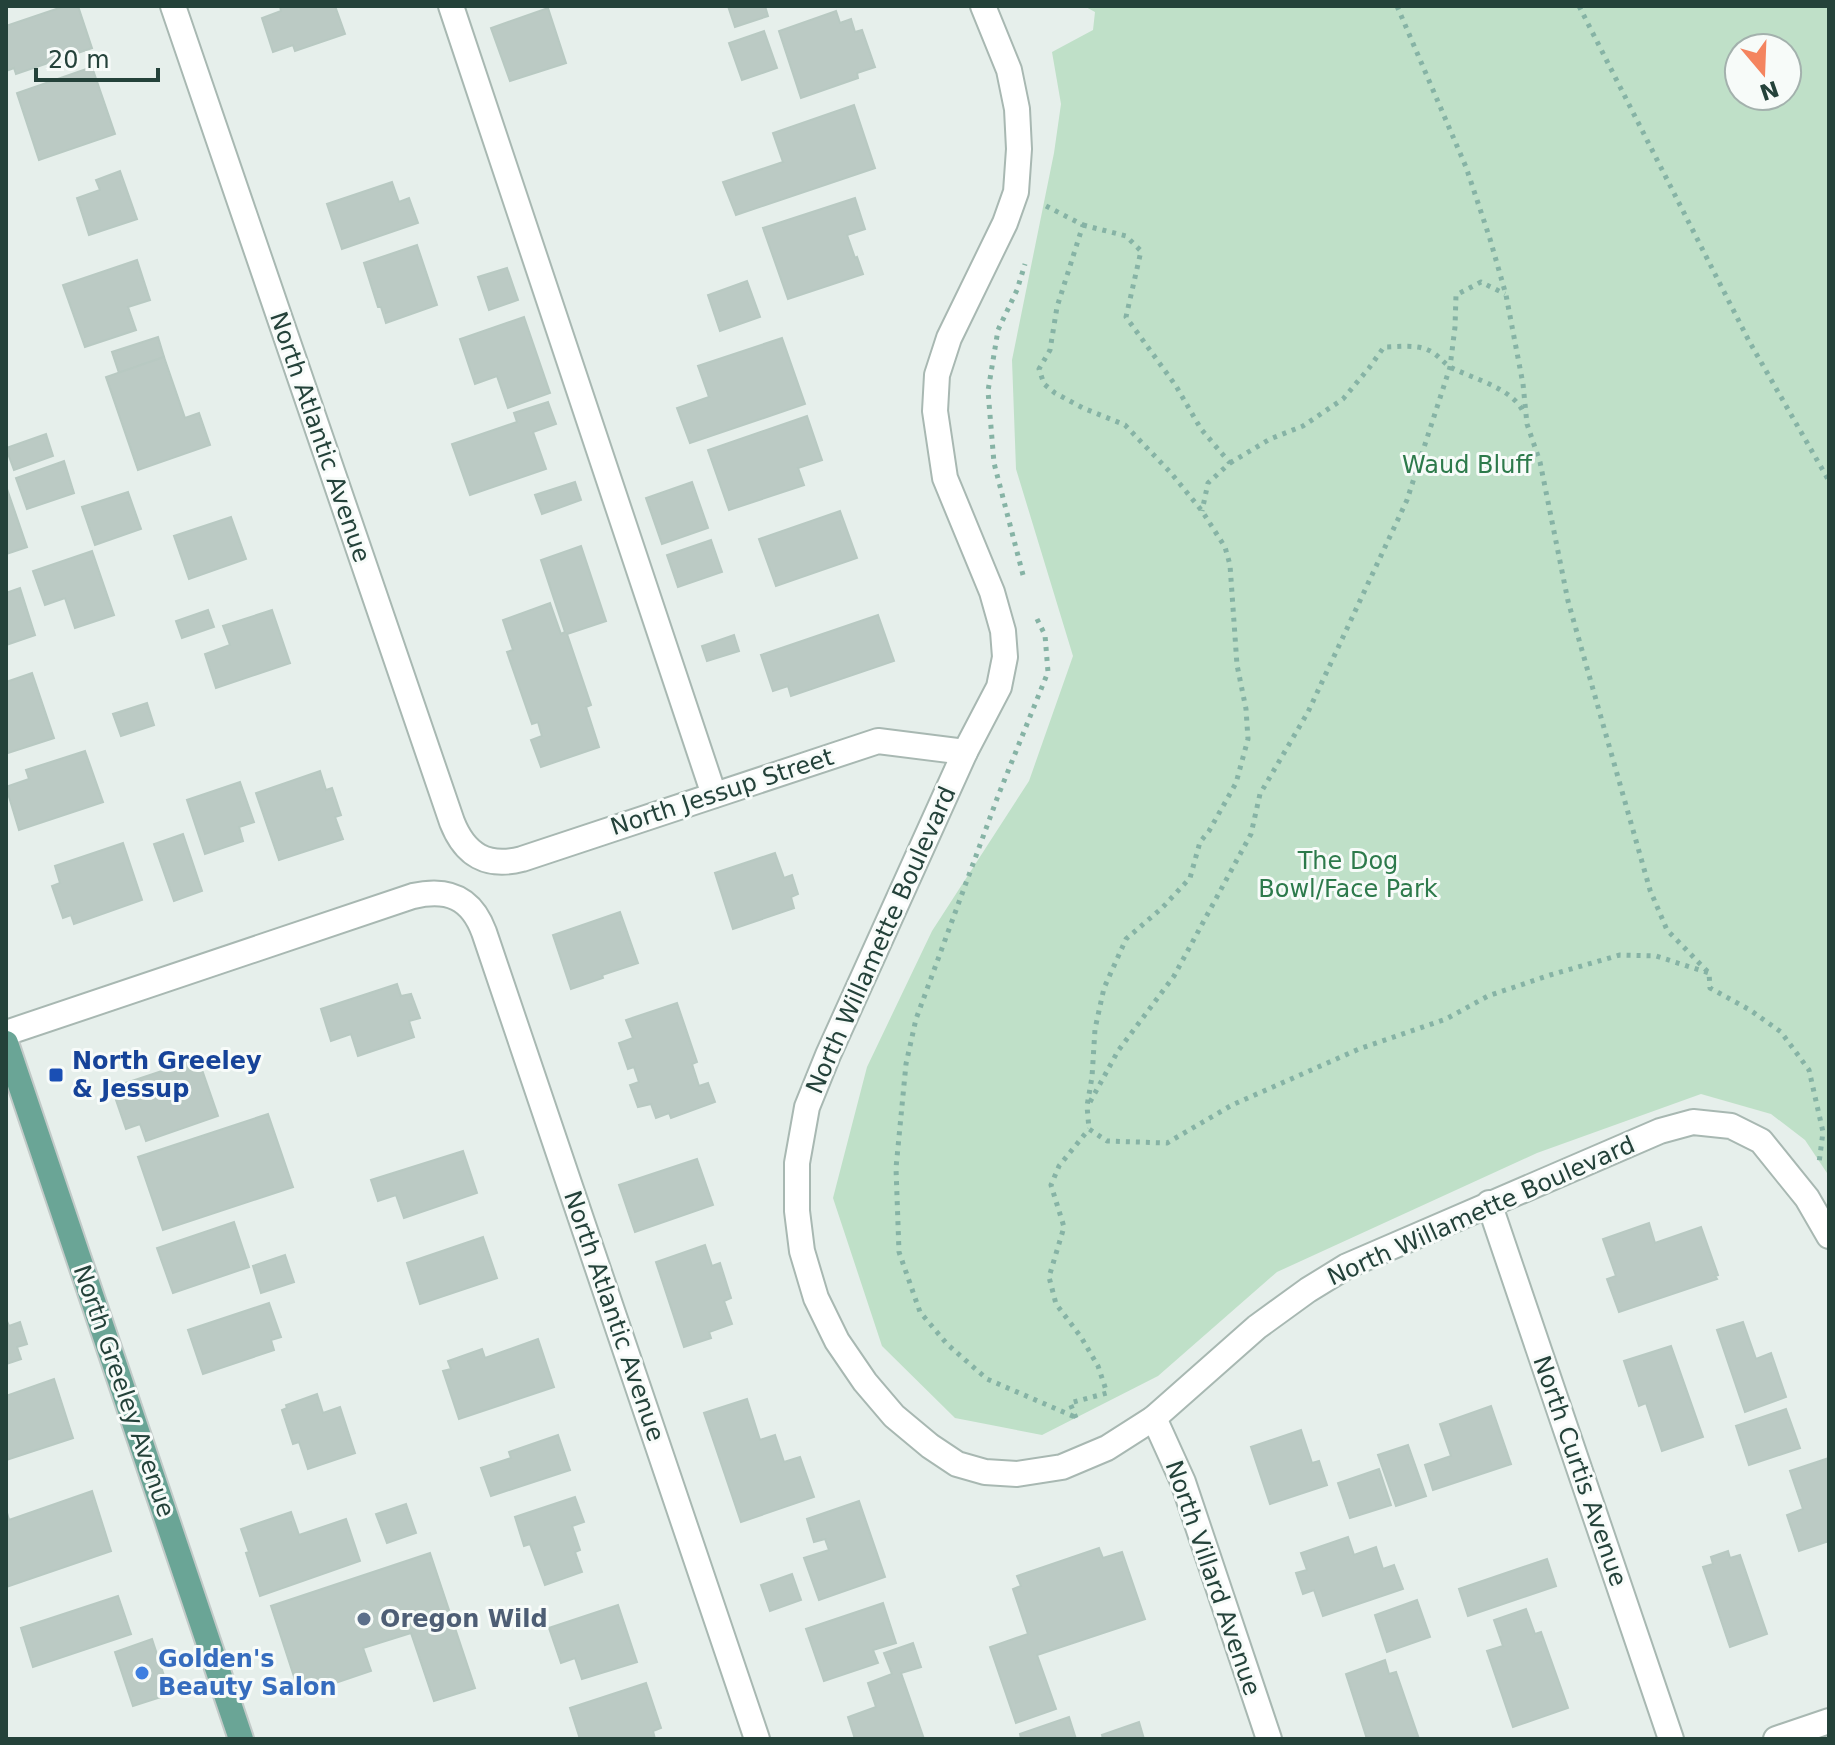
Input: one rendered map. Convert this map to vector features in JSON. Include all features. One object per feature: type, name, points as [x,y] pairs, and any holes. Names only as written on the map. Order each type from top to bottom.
[{"type":"main road","name":"North Greeley Avenue","points":[[6,1043],[241,1739]]},
{"type":"street","name":"North Atlantic Avenue","points":[[173,6],[452,822],[463,844],[483,858]]},
{"type":"street","points":[[451,6],[714,795]]},
{"type":"street","name":"North Willamette Boulevard","points":[[983,6],[1009,70],[1017,109],[1019,149],[1016,192],[1005,223],[949,338],[937,375],[935,411],[945,478],[992,592],[1003,631],[1005,657],[999,687],[965,752],[828,1055],[807,1107],[797,1163],[797,1211],[802,1251],[816,1298],[844,1351],[865,1382],[894,1416],[957,1464],[985,1472],[1017,1474],[1062,1467],[1107,1448],[1154,1418],[1257,1327],[1347,1266],[1660,1131],[1693,1122],[1731,1126],[1761,1141],[1807,1198],[1829,1236]]},
{"type":"street","name":"North Jessup Street","points":[[483,858],[506,863],[522,859],[878,741],[965,752]]},
{"type":"street","name":"North Atlantic Avenue","points":[[6,1033],[413,896],[446,894],[461,900],[474,911],[484,932],[757,1739]]},
{"type":"street","name":"North Curtis Avenue","points":[[1489,1203],[1671,1739]]},
{"type":"street","name":"North Villard Avenue","points":[[1154,1418],[1183,1482],[1269,1739]]},
{"type":"street","points":[[1780,1738],[1829,1721]]},
{"type":"path","points":[[1397,6],[1474,187],[1506,295],[1523,384],[1527,424]]},
{"type":"path","points":[[1579,6],[1749,341],[1829,481]]},
{"type":"path","points":[[1016,192],[1083,225],[1126,236],[1141,251],[1126,317],[1176,386],[1201,429],[1230,463]]},
{"type":"path","points":[[1043,218],[1048,207]]},
{"type":"path","points":[[1075,1417],[1070,1403],[1107,1393],[1098,1366],[1056,1304],[1049,1277],[1064,1227],[1051,1185],[1059,1166],[1089,1129],[1087,1106],[1095,1029],[1104,988],[1126,939],[1190,878],[1200,842],[1236,783],[1248,739],[1246,709],[1237,665],[1230,565],[1225,547],[1202,511],[1171,473],[1125,425],[1065,399],[1044,384],[1039,369],[1050,350],[1057,307],[1083,225]]},
{"type":"path","points":[[1024,576],[994,463],[988,391],[998,330],[1017,290],[1028,253]]},
{"type":"path","points":[[1087,1106],[1118,1051],[1174,976],[1251,834],[1260,794],[1308,712],[1407,500],[1450,367],[1456,295],[1481,282],[1506,295]]},
{"type":"path","points":[[1202,511],[1208,483],[1230,463],[1270,439],[1303,426],[1343,399],[1384,347],[1428,350],[1450,367],[1487,383],[1521,404],[1540,462],[1568,601],[1650,890],[1667,930],[1709,973],[1710,988],[1781,1032],[1809,1070],[1823,1132],[1819,1164],[1807,1198]]},
{"type":"path","points":[[1035,616],[1045,635],[1048,672],[940,951],[916,1019],[906,1064],[896,1168],[899,1252],[920,1312],[947,1344],[987,1379],[1075,1417],[1107,1448]]},
{"type":"path","points":[[1089,1129],[1107,1141],[1167,1143],[1232,1105],[1359,1049],[1446,1019],[1488,996],[1620,955],[1656,956],[1709,973]]},
{"type":"green space","name":"The Dog Bowl/Face Park","points":[[1084,6],[1829,6],[1829,1176],[1805,1140],[1771,1114],[1701,1094],[1537,1153],[1277,1272],[1158,1376],[1042,1435],[955,1418],[882,1346],[833,1198],[867,1067],[932,931],[1029,781],[1073,656],[1016,469],[1012,360],[1061,104],[1052,52],[1093,30],[1095,12]]},
{"type":"building","points":[[65,6],[78,6],[92,48],[16,74],[14,68],[6,71],[6,26]]},
{"type":"building","points":[[280,6],[335,6],[345,34],[295,51],[293,45],[273,52],[262,18],[281,11]]},
{"type":"building","points":[[728,6],[765,6],[768,16],[735,27]]},
{"type":"building","points":[[548,8],[566,63],[510,81],[491,28]]},
{"type":"building","points":[[836,11],[840,23],[851,19],[855,32],[862,30],[875,67],[857,73],[858,78],[801,98],[779,31]]},
{"type":"building","points":[[764,31],[777,68],[742,80],[729,43]]},
{"type":"building","points":[[92,67],[115,134],[39,160],[17,93]]},
{"type":"building","points":[[854,105],[875,168],[736,215],[723,182],[783,162],[773,133]]},
{"type":"building","points":[[120,171],[137,219],[89,235],[77,198],[100,190],[96,180]]},
{"type":"building","points":[[392,182],[399,202],[409,198],[418,223],[342,249],[327,204]]},
{"type":"building","points":[[855,198],[865,229],[847,235],[863,274],[788,299],[763,228]]},
{"type":"building","points":[[417,245],[437,305],[386,323],[364,263]]},
{"type":"building","points":[[137,260],[150,300],[128,307],[136,330],[85,347],[63,285]]},
{"type":"building","points":[[507,268],[518,300],[489,310],[478,277]]},
{"type":"building","points":[[747,281],[760,317],[720,331],[708,295]]},
{"type":"building","points":[[524,317],[550,393],[508,408],[497,376],[475,384],[460,339]]},
{"type":"building","points":[[158,337],[164,357],[119,373],[112,352]]},
{"type":"building","points":[[782,338],[805,404],[690,443],[677,408],[709,397],[698,366]]},
{"type":"building","points":[[164,357],[185,418],[199,413],[210,445],[138,470],[106,377]]},
{"type":"building","points":[[548,402],[556,424],[533,432],[546,469],[470,495],[452,444],[517,422],[514,413]]},
{"type":"building","points":[[807,416],[822,460],[798,468],[804,485],[729,510],[708,450]]},
{"type":"building","points":[[46,434],[53,456],[14,470],[6,448]]},
{"type":"building","points":[[64,461],[74,493],[27,509],[16,478]]},
{"type":"building","points":[[575,482],[581,500],[542,514],[535,495]]},
{"type":"building","points":[[692,482],[708,528],[662,544],[646,498]]},
{"type":"building","points":[[6,486],[27,547],[6,554]]},
{"type":"building","points":[[128,492],[141,529],[95,545],[82,507]]},
{"type":"building","points":[[840,511],[857,558],[776,586],[759,539]]},
{"type":"building","points":[[231,517],[246,559],[189,579],[174,536]]},
{"type":"building","points":[[711,540],[722,572],[678,587],[667,555]]},
{"type":"building","points":[[581,546],[606,621],[567,634],[591,705],[586,707],[599,747],[541,767],[531,740],[542,736],[538,722],[532,724],[507,652],[513,650],[503,620],[550,603],[561,634],[565,632],[541,560]]},
{"type":"building","points":[[92,551],[114,615],[75,628],[65,598],[45,605],[33,571]]},
{"type":"building","points":[[20,588],[35,635],[6,645],[6,593]]},
{"type":"building","points":[[208,610],[214,627],[182,638],[176,621]]},
{"type":"building","points":[[272,610],[290,663],[216,688],[205,654],[230,645],[223,626]]},
{"type":"building","points":[[878,615],[894,661],[791,696],[788,686],[773,691],[761,655]]},
{"type":"building","points":[[734,635],[739,651],[707,661],[702,646]]},
{"type":"building","points":[[32,673],[54,738],[8,753],[6,682]]},
{"type":"building","points":[[147,703],[154,725],[121,736],[113,714]]},
{"type":"building","points":[[85,751],[103,802],[19,830],[6,787],[29,779],[26,770]]},
{"type":"building","points":[[320,771],[326,790],[332,788],[341,815],[335,817],[343,839],[279,860],[256,793]]},
{"type":"building","points":[[240,782],[254,822],[239,827],[243,841],[205,854],[187,800]]},
{"type":"building","points":[[183,834],[202,891],[174,901],[154,844]]},
{"type":"building","points":[[123,843],[142,900],[74,924],[71,915],[63,918],[52,886],[60,883],[55,866]]},
{"type":"building","points":[[775,853],[784,878],[792,875],[798,894],[791,897],[794,908],[733,929],[715,873]]},
{"type":"building","points":[[620,912],[638,963],[571,989],[553,935]]},
{"type":"building","points":[[397,984],[401,996],[411,994],[420,1018],[409,1021],[414,1037],[358,1056],[351,1034],[331,1041],[321,1009]]},
{"type":"building","points":[[677,1003],[697,1062],[692,1064],[699,1086],[708,1083],[715,1102],[671,1118],[669,1113],[656,1118],[651,1104],[638,1107],[630,1085],[639,1082],[634,1067],[628,1069],[619,1043],[633,1038],[626,1020]]},
{"type":"building","points":[[189,1062],[191,1067],[200,1064],[218,1116],[146,1141],[140,1124],[126,1129],[114,1094],[128,1089],[126,1083]]},
{"type":"building","points":[[268,1114],[293,1187],[163,1230],[138,1157]]},
{"type":"building","points":[[463,1151],[477,1193],[404,1218],[396,1195],[378,1201],[371,1180]]},
{"type":"building","points":[[697,1159],[713,1205],[635,1232],[619,1185]]},
{"type":"building","points":[[234,1222],[249,1267],[173,1293],[157,1248]]},
{"type":"building","points":[[1649,1223],[1655,1243],[1701,1227],[1717,1279],[1619,1312],[1607,1279],[1616,1276],[1603,1239]]},
{"type":"building","points":[[483,1237],[497,1278],[420,1304],[407,1263]]},
{"type":"building","points":[[705,1245],[712,1266],[720,1263],[731,1298],[724,1301],[732,1324],[709,1332],[711,1338],[684,1347],[656,1262]]},
{"type":"building","points":[[285,1255],[294,1282],[261,1293],[253,1266]]},
{"type":"building","points":[[269,1303],[281,1337],[271,1340],[274,1350],[203,1374],[188,1330]]},
{"type":"building","points":[[6,1319],[9,1326],[20,1322],[27,1344],[17,1347],[21,1359],[6,1364]]},
{"type":"building","points":[[1743,1322],[1756,1359],[1771,1353],[1786,1397],[1745,1412],[1717,1330]]},
{"type":"building","points":[[538,1339],[554,1387],[459,1419],[443,1371],[451,1369],[448,1361],[482,1349],[485,1358]]},
{"type":"building","points":[[1671,1346],[1703,1437],[1662,1451],[1646,1403],[1639,1406],[1624,1361]]},
{"type":"building","points":[[54,1379],[73,1438],[6,1460],[6,1396]]},
{"type":"building","points":[[317,1394],[323,1413],[340,1407],[355,1453],[308,1469],[299,1442],[293,1444],[282,1410],[287,1408],[286,1405]]},
{"type":"building","points":[[747,1399],[760,1440],[775,1435],[784,1462],[800,1457],[814,1497],[741,1522],[704,1413]]},
{"type":"building","points":[[1491,1406],[1511,1464],[1433,1490],[1425,1465],[1451,1456],[1440,1424]]},
{"type":"building","points":[[1786,1409],[1800,1448],[1749,1465],[1736,1426]]},
{"type":"building","points":[[1301,1430],[1312,1463],[1319,1461],[1327,1485],[1270,1504],[1251,1447]]},
{"type":"building","points":[[558,1435],[570,1470],[491,1496],[481,1468],[511,1458],[509,1452]]},
{"type":"building","points":[[1408,1445],[1426,1496],[1396,1506],[1378,1455]]},
{"type":"building","points":[[1829,1458],[1829,1541],[1799,1551],[1787,1515],[1803,1509],[1790,1471]]},
{"type":"building","points":[[1379,1469],[1391,1505],[1350,1518],[1338,1483]]},
{"type":"building","points":[[92,1491],[111,1551],[6,1587],[6,1509],[9,1520]]},
{"type":"building","points":[[575,1497],[584,1522],[572,1526],[580,1550],[575,1552],[582,1572],[545,1585],[530,1544],[524,1546],[515,1517]]},
{"type":"building","points":[[859,1501],[885,1577],[819,1600],[804,1558],[829,1550],[825,1539],[814,1542],[807,1519]]},
{"type":"building","points":[[406,1504],[416,1533],[387,1543],[376,1514]]},
{"type":"building","points":[[291,1512],[299,1535],[346,1519],[360,1561],[260,1596],[241,1529]]},
{"type":"building","points":[[1348,1537],[1354,1555],[1376,1547],[1383,1569],[1394,1565],[1403,1589],[1323,1616],[1314,1590],[1303,1594],[1296,1573],[1307,1570],[1301,1553]]},
{"type":"building","points":[[1099,1548],[1103,1558],[1122,1552],[1145,1619],[1037,1655],[1056,1709],[1016,1723],[990,1647],[1028,1634],[1013,1589],[1021,1586],[1017,1576]]},
{"type":"building","points":[[1728,1551],[1730,1558],[1740,1555],[1767,1634],[1730,1647],[1703,1567],[1713,1564],[1711,1557]]},
{"type":"building","name":"Oregon Wild","points":[[430,1553],[475,1688],[434,1701],[411,1633],[363,1648],[371,1671],[300,1695],[271,1606]]},
{"type":"building","points":[[1547,1559],[1556,1586],[1468,1616],[1459,1589]]},
{"type":"building","points":[[792,1574],[801,1600],[770,1611],[761,1585]]},
{"type":"building","points":[[118,1596],[131,1634],[33,1667],[21,1628]]},
{"type":"building","points":[[1417,1600],[1430,1637],[1387,1652],[1375,1615]]},
{"type":"building","points":[[883,1603],[896,1643],[873,1650],[878,1663],[824,1681],[806,1629]]},
{"type":"building","points":[[618,1605],[637,1662],[582,1679],[575,1658],[561,1663],[549,1628]]},
{"type":"building","points":[[1526,1609],[1535,1634],[1541,1632],[1568,1708],[1513,1727],[1487,1651],[1503,1646],[1494,1620]]},
{"type":"building","name":"Golden's Beauty Salon","points":[[152,1639],[170,1694],[133,1706],[115,1652]]},
{"type":"building","points":[[913,1643],[921,1667],[901,1673],[924,1739],[855,1739],[848,1717],[876,1707],[868,1683],[892,1674],[884,1653]]},
{"type":"building","points":[[1385,1660],[1389,1674],[1396,1672],[1419,1739],[1367,1739],[1346,1674]]},
{"type":"building","points":[[646,1683],[661,1728],[653,1731],[655,1739],[580,1739],[570,1708]]},
{"type":"building","points":[[1069,1717],[1076,1739],[1021,1739],[1020,1734]]},
{"type":"building","points":[[1139,1722],[1144,1739],[1103,1739],[1102,1735]]},
{"type":"place","name":"North Greeley & Jessup","points":[[56,1075]]},
{"type":"place","name":"Oregon Wild","points":[[364,1619]]},
{"type":"place","name":"Golden's Beauty Salon","points":[[142,1673]]},
{"type":"park label","name":"Waud Bluff","points":[[1467,465]]}]
